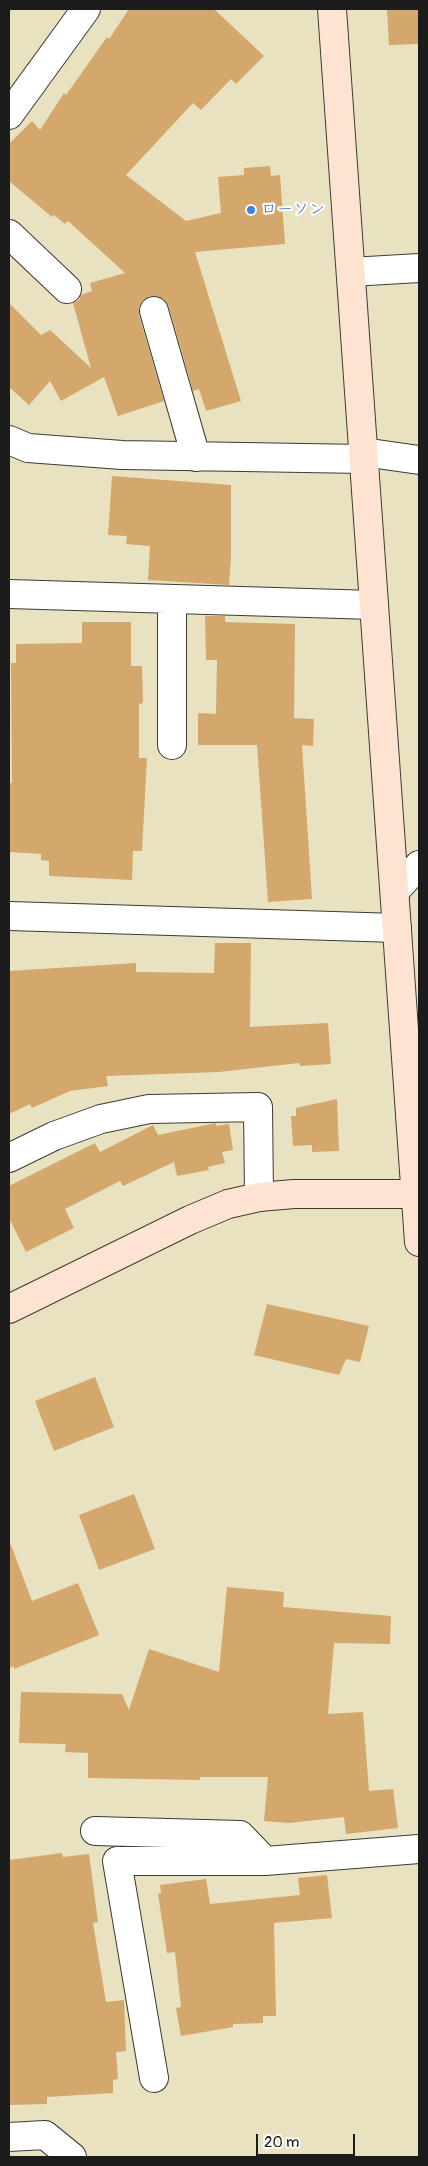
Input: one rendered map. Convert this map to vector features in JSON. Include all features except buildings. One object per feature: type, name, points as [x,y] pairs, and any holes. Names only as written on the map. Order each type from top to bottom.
[{"type":"street","points":[[332,9],[397,928],[414,1083],[419,1242]]},
{"type":"street","points":[[9,114],[81,10]]},
{"type":"street","points":[[9,234],[67,289]]},
{"type":"street","points":[[351,272],[419,268]]},
{"type":"street","points":[[154,311],[196,457]]},
{"type":"street","points":[[9,440],[28,448],[122,455],[196,457],[364,456],[419,460]]},
{"type":"street","points":[[9,594],[374,605]]},
{"type":"street","points":[[172,599],[172,745]]},
{"type":"street","points":[[395,891],[419,865]]},
{"type":"street","points":[[9,916],[397,928]]},
{"type":"street","points":[[9,1158],[54,1136],[101,1119],[120,1115],[149,1110],[258,1107],[259,1197]]},
{"type":"street","points":[[9,1309],[190,1220],[228,1204],[259,1197],[416,1194]]},
{"type":"street","points":[[95,1831],[240,1835],[265,1861]]},
{"type":"street","points":[[154,2078],[117,1860],[265,1861],[419,1849]]},
{"type":"street","points":[[9,2137],[45,2135],[72,2157]]},
{"type":"place","name":"ローソン","points":[[251,210]]}]
